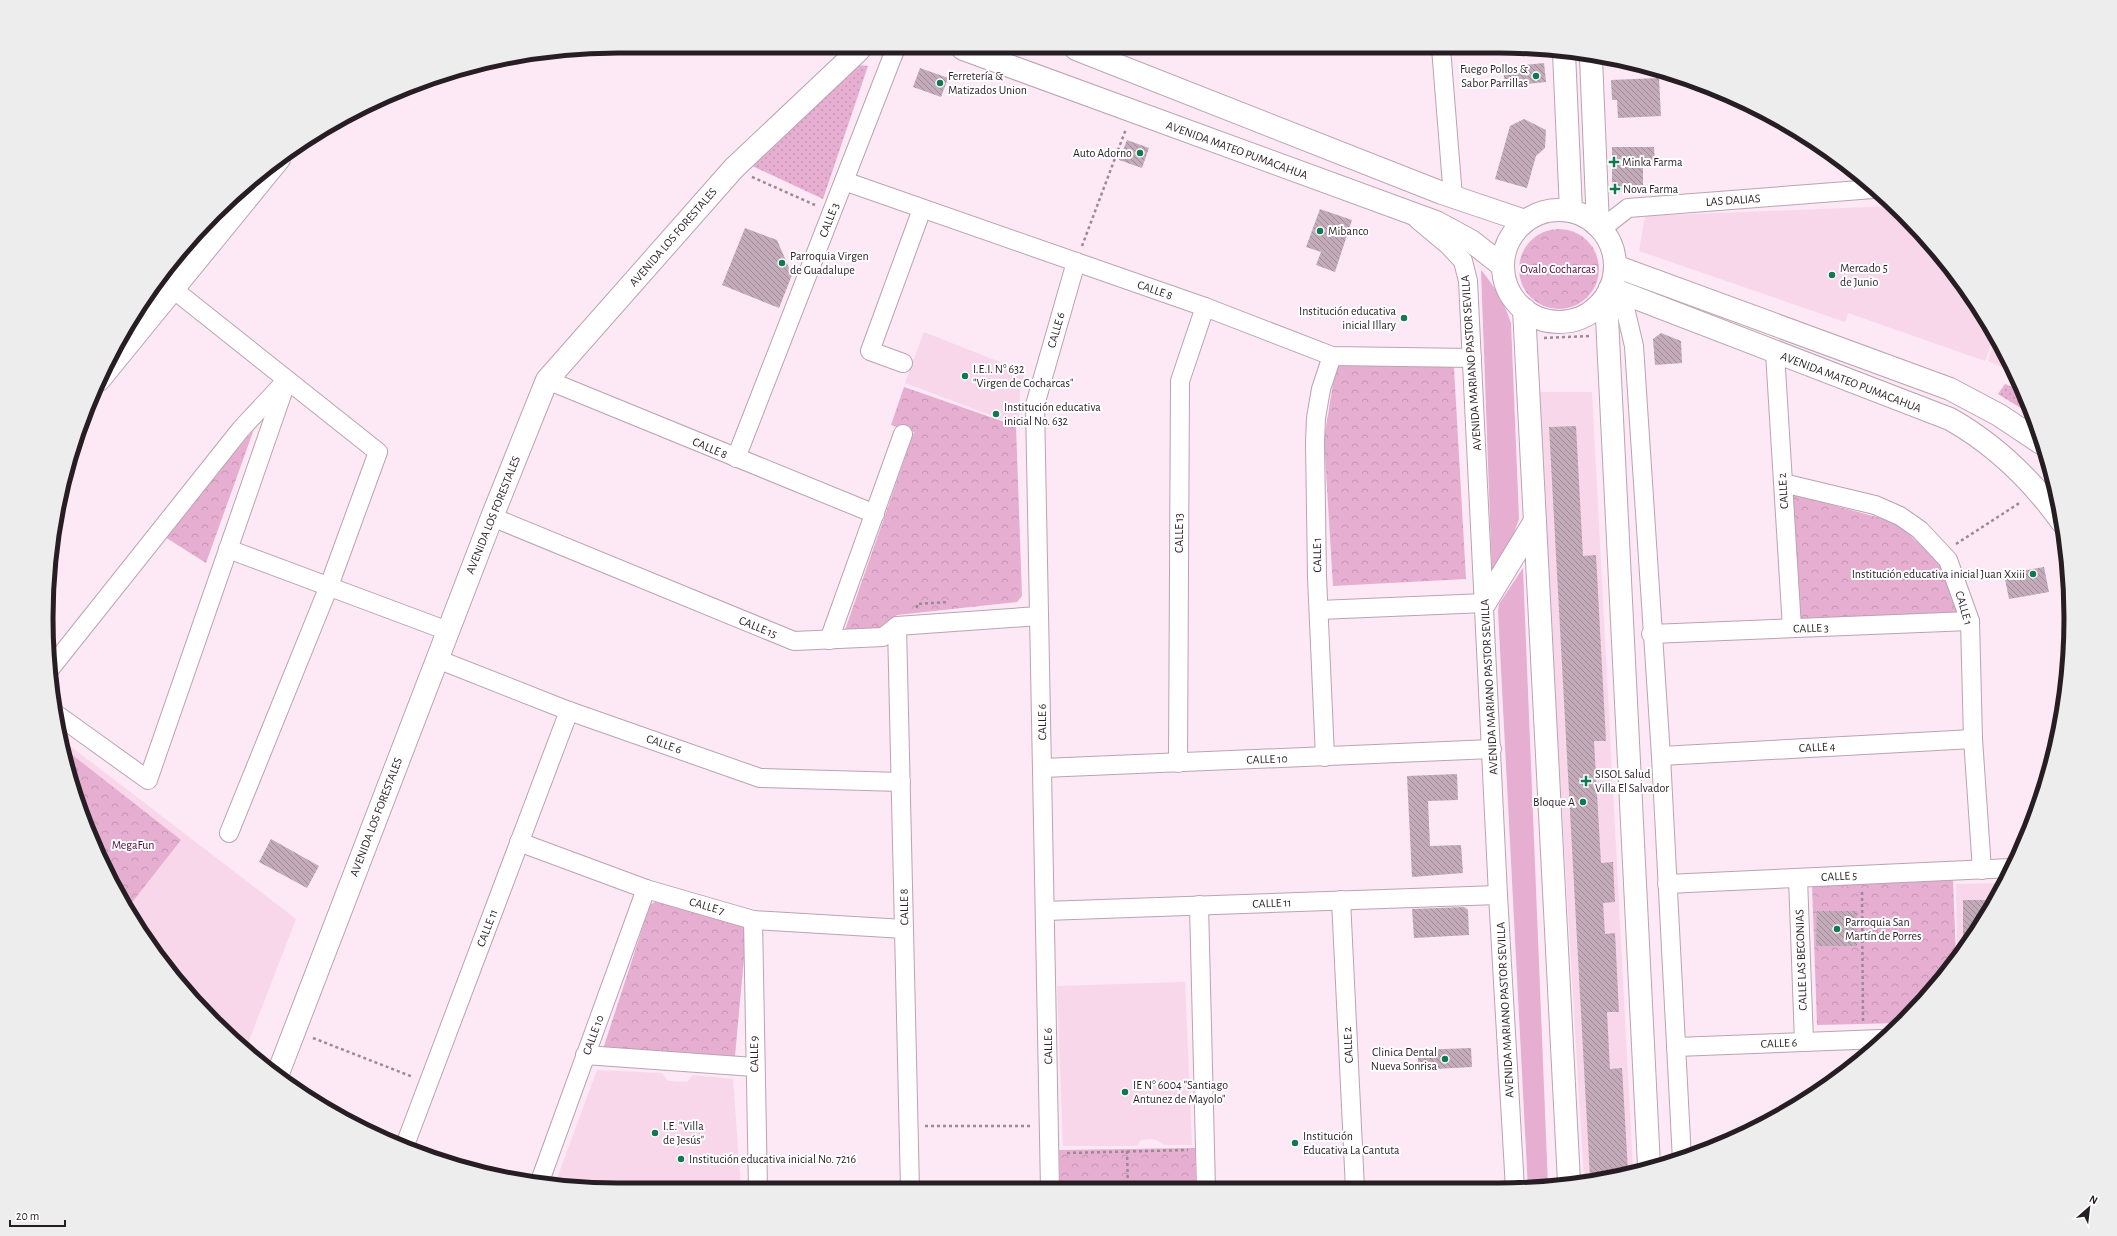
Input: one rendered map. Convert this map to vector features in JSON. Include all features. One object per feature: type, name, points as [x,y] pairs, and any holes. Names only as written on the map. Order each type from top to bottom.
[{"type":"main road","name":"AVENIDA LOS FORESTALES","points":[[279,1070],[492,517],[547,380],[734,168],[856,53]]},
{"type":"main road","name":"AVENIDA MATEO PUMACAHUA","points":[[974,53],[1132,112],[1407,211],[1452,230],[1471,241],[1503,266]]},
{"type":"main road","points":[[1086,53],[1453,197],[1525,221]]},
{"type":"main road","points":[[1564,57],[1571,211]]},
{"type":"main road","points":[[1593,61],[1600,228]]},
{"type":"main road","points":[[116,360],[173,289],[237,201]]},
{"type":"main road","points":[[1554,210],[1571,211],[1585,216],[1600,228],[1607,238],[1613,251],[1615,266],[1613,281],[1608,292],[1586,315],[1570,320],[1554,321],[1543,319],[1524,309],[1513,297],[1508,287],[1503,266],[1505,250],[1512,234],[1525,221],[1539,213],[1554,210]]},
{"type":"main road","points":[[1615,266],[1950,389],[1999,415],[2035,439]]},
{"type":"main road","points":[[1608,292],[1650,1163]]},
{"type":"main road","name":"AVENIDA MATEO PUMACAHUA","points":[[1608,292],[1950,419],[1976,434],[2000,452],[2038,491],[2054,511]]},
{"type":"main road","points":[[1524,309],[1569,1178]]},
{"type":"main road","points":[[1484,603],[1535,521]]},
{"type":"street","name":"CALLE 3","points":[[736,458],[894,53]]},
{"type":"street","points":[[1441,53],[1453,197]]},
{"type":"street","name":"CALLE 8","points":[[844,181],[1205,307],[1332,356],[1472,358]]},
{"type":"street","name":"LAS DALIAS","points":[[1600,228],[1628,208],[1867,189]]},
{"type":"street","points":[[903,363],[870,351],[922,209]]},
{"type":"street","name":"AVENIDA MARIANO PASTOR SEVILLA","points":[[1407,211],[1448,245],[1463,261],[1468,281],[1498,895],[1515,1183]]},
{"type":"street","name":"CALLE 6","points":[[1050,1183],[1035,405],[1076,262]]},
{"type":"street","points":[[173,289],[378,452],[329,586],[229,833]]},
{"type":"street","points":[[1608,292],[1625,308],[1634,346],[1651,634],[1660,756],[1683,1152]]},
{"type":"street","name":"CALLE 13","points":[[1178,763],[1180,381],[1205,307]]},
{"type":"street","name":"CALLE 2","points":[[1775,353],[1792,628]]},
{"type":"street","name":"CALLE 1","points":[[1325,757],[1319,610],[1315,443],[1316,418],[1321,390],[1332,356]]},
{"type":"street","points":[[62,718],[148,780],[287,380]]},
{"type":"street","points":[[55,664],[241,429],[287,380]]},
{"type":"street","name":"CALLE 8","points":[[547,380],[874,514]]},
{"type":"street","points":[[829,640],[903,434]]},
{"type":"street","name":"CALLE 1","points":[[1783,483],[1875,504],[1900,516],[1920,530],[1948,560],[1970,621],[1973,739],[1982,870]]},
{"type":"street","name":"CALLE 15","points":[[492,517],[794,641],[883,637],[897,626],[1039,616]]},
{"type":"street","points":[[228,549],[448,631]]},
{"type":"street","points":[[1319,610],[1484,603]]},
{"type":"street","name":"CALLE 3","points":[[1651,634],[1970,621]]},
{"type":"street","name":"CALLE 8","points":[[897,626],[910,1183]]},
{"type":"street","name":"CALLE 6","points":[[437,659],[569,711],[760,778],[901,782]]},
{"type":"street","name":"CALLE 11","points":[[406,1142],[569,711]]},
{"type":"street","name":"CALLE 4","points":[[1660,756],[1973,739]]},
{"type":"street","name":"CALLE 10","points":[[1043,768],[1492,749]]},
{"type":"street","name":"CALLE 7","points":[[519,842],[646,889],[753,920],[904,929]]},
{"type":"street","name":"CALLE 5","points":[[1667,884],[2006,868]]},
{"type":"street","name":"CALLE LAS BEGONIAS","points":[[1798,878],[1804,1042]]},
{"type":"street","name":"CALLE 10","points":[[541,1178],[646,889]]},
{"type":"street","name":"CALLE 11","points":[[1045,910],[1498,895]]},
{"type":"street","name":"CALLE 2","points":[[1341,900],[1354,1183]]},
{"type":"street","points":[[1199,905],[1206,1183]]},
{"type":"street","name":"CALLE 9","points":[[753,920],[754,1067],[758,1183]]},
{"type":"street","name":"CALLE 6","points":[[1676,1047],[1876,1039]]},
{"type":"street","points":[[585,1055],[754,1067]]},
{"type":"path","points":[[1076,262],[1132,112]]},
{"type":"path","points":[[734,168],[832,212]]},
{"type":"path","points":[[1525,338],[1609,336]]},
{"type":"path","points":[[1943,554],[2038,491]]},
{"type":"path","points":[[918,624],[917,604],[955,602]]},
{"type":"path","points":[[1854,891],[1862,891],[1863,1040]]},
{"type":"path","points":[[294,1031],[428,1083]]},
{"type":"path","points":[[909,1126],[1049,1126]]},
{"type":"path","points":[[1063,1153],[1190,1150],[1190,1158]]},
{"type":"path","points":[[1127,1152],[1128,1183]]},
{"type":"shaded area","name":"Mercado 5 de Junio","points":[[1886,206],[1924,245],[1969,304],[1992,343],[1985,361],[1848,313],[1845,322],[1639,251],[1645,216]]},
{"type":"shaded area","name":"I.E.I. N° 632 \"Virgen de Cocharcas\"","points":[[924,332],[1025,372],[1020,388],[1019,423],[1017,425],[905,383]]},
{"type":"shaded area","points":[[1993,345],[2007,369],[1988,361]]},
{"type":"shaded area","name":"SISOL Salud Villa El Salvador","points":[[1537,392],[1592,392],[1633,1167],[1584,1176]]},
{"type":"shaded area","points":[[68,744],[296,919],[247,1045],[218,1018],[193,991],[148,932],[111,868],[96,834],[83,800]]},
{"type":"shaded area","points":[[1997,883],[1969,932],[1957,949],[1956,884]]},
{"type":"shaded area","name":"IE N° 6004 \"Santiago Antunez de Mayolo\"","points":[[1185,982],[1192,1145],[1165,1145],[1154,1139],[1141,1140],[1137,1146],[1063,1146],[1057,986]]},
{"type":"shaded area","name":"I.E. \"Villa de Jesús\"","points":[[597,1070],[662,1073],[668,1081],[687,1082],[693,1075],[733,1079],[741,1183],[618,1183],[557,1179]]},
{"type":"green space","points":[[857,65],[868,66],[823,199],[750,165]]},
{"type":"green space","name":"Ovalo Cocharcas","points":[[1559,229],[1574,232],[1587,241],[1596,254],[1599,269],[1596,284],[1587,297],[1574,306],[1559,309],[1544,306],[1531,297],[1522,284],[1519,269],[1522,254],[1531,241],[1544,232]]},
{"type":"green space","points":[[1481,270],[1499,295],[1511,323],[1519,519],[1514,533],[1492,574]]},
{"type":"green space","points":[[1339,364],[1450,365],[1454,368],[1466,579],[1333,586],[1324,439],[1335,372]]},
{"type":"green space","points":[[2005,384],[2015,388],[2024,410],[1998,394]]},
{"type":"green space","points":[[904,387],[1016,426],[1022,596],[1017,602],[897,615],[879,632],[845,630],[914,432],[891,425]]},
{"type":"green space","points":[[254,429],[206,563],[165,537]]},
{"type":"green space","points":[[1792,494],[1895,522],[1939,561],[1958,614],[1797,620]]},
{"type":"green space","points":[[1523,568],[1548,1181],[1536,1182],[1528,1182],[1498,611],[1499,604]]},
{"type":"green space","name":"MegaFun","points":[[69,753],[181,840],[131,904],[111,868],[96,834],[83,800]]},
{"type":"green space","points":[[1953,879],[1956,950],[1924,991],[1893,1023],[1817,1025],[1812,884]]},
{"type":"green space","points":[[658,900],[747,926],[735,1056],[730,1061],[608,1051],[604,1046],[650,905]]},
{"type":"green space","points":[[1195,1148],[1196,1183],[1060,1183],[1059,1150]]},
{"type":"building","points":[[1544,63],[1546,82],[1505,86],[1503,67]]},
{"type":"building","points":[[920,68],[948,78],[941,97],[913,87]]},
{"type":"building","points":[[1659,78],[1661,116],[1618,118],[1617,100],[1612,100],[1611,80]]},
{"type":"building","points":[[1524,119],[1546,130],[1545,148],[1536,156],[1527,188],[1495,179],[1510,126]]},
{"type":"building","points":[[1127,140],[1149,148],[1142,168],[1119,160]]},
{"type":"building","points":[[1612,147],[1654,147],[1655,166],[1643,166],[1643,192],[1612,192]]},
{"type":"building","points":[[1320,209],[1352,220],[1335,272],[1316,265],[1321,252],[1306,247]]},
{"type":"building","points":[[745,228],[777,240],[792,275],[779,308],[722,285]]},
{"type":"building","points":[[1661,333],[1681,341],[1682,363],[1655,365],[1653,339]]},
{"type":"building","name":"SISOL Salud Villa El Salvador","points":[[1576,426],[1583,556],[1596,555],[1606,741],[1594,741],[1601,863],[1613,862],[1615,902],[1603,903],[1605,934],[1615,933],[1619,1012],[1607,1012],[1610,1069],[1622,1068],[1628,1168],[1590,1175],[1549,427]]},
{"type":"building","points":[[2044,567],[2049,592],[2009,599],[2004,574]]},
{"type":"building","points":[[1457,774],[1458,800],[1428,801],[1430,846],[1461,845],[1463,873],[1412,877],[1407,776]]},
{"type":"building","points":[[271,839],[319,866],[307,888],[259,862]]},
{"type":"building","points":[[1963,900],[1988,900],[1969,932],[1963,940]]},
{"type":"building","points":[[1464,907],[1468,910],[1469,935],[1414,938],[1412,909]]},
{"type":"building","name":"Parroquia San Martín de Porres","points":[[1817,911],[1857,911],[1857,946],[1816,946]]},
{"type":"building","name":"Clinica Dental Nueva Sonrisa","points":[[1471,1048],[1472,1067],[1418,1070],[1418,1050]]},
{"type":"place","name":"Fuego Pollos & Sabor Parrillas","points":[[1536,76]]},
{"type":"place","name":"Ferretería & Matizados Union","points":[[940,83]]},
{"type":"place","name":"Auto Adorno","points":[[1140,153]]},
{"type":"place","name":"Minka Farma","points":[[1614,162]]},
{"type":"place","name":"Nova Farma","points":[[1615,189]]},
{"type":"place","name":"Mibanco","points":[[1320,231]]},
{"type":"place","name":"Parroquia Virgen de Guadalupe","points":[[782,263]]},
{"type":"place","name":"Mercado 5 de Junio","points":[[1832,275]]},
{"type":"place","name":"Institución educativa inicial Illary","points":[[1404,318]]},
{"type":"place","name":"I.E.I. N° 632 \"Virgen de Cocharcas\"","points":[[965,376]]},
{"type":"place","name":"Institución educativa inicial No. 632","points":[[996,414]]},
{"type":"place","name":"Institución educativa inicial Juan Xxiii","points":[[2033,574]]},
{"type":"place","name":"SISOL Salud Villa El Salvador","points":[[1586,781]]},
{"type":"place","name":"Bloque A","points":[[1583,802]]},
{"type":"place","name":"Parroquia San Martín de Porres","points":[[1837,929]]},
{"type":"place","name":"Clinica Dental Nueva Sonrisa","points":[[1445,1059]]},
{"type":"place","name":"IE N° 6004 \"Santiago Antunez de Mayolo\"","points":[[1125,1092]]},
{"type":"place","name":"I.E. \"Villa de Jesús\"","points":[[655,1133]]},
{"type":"place","name":"Institución Educativa La Cantuta","points":[[1295,1143]]},
{"type":"place","name":"Institución educativa inicial No. 7216","points":[[681,1159]]}]
